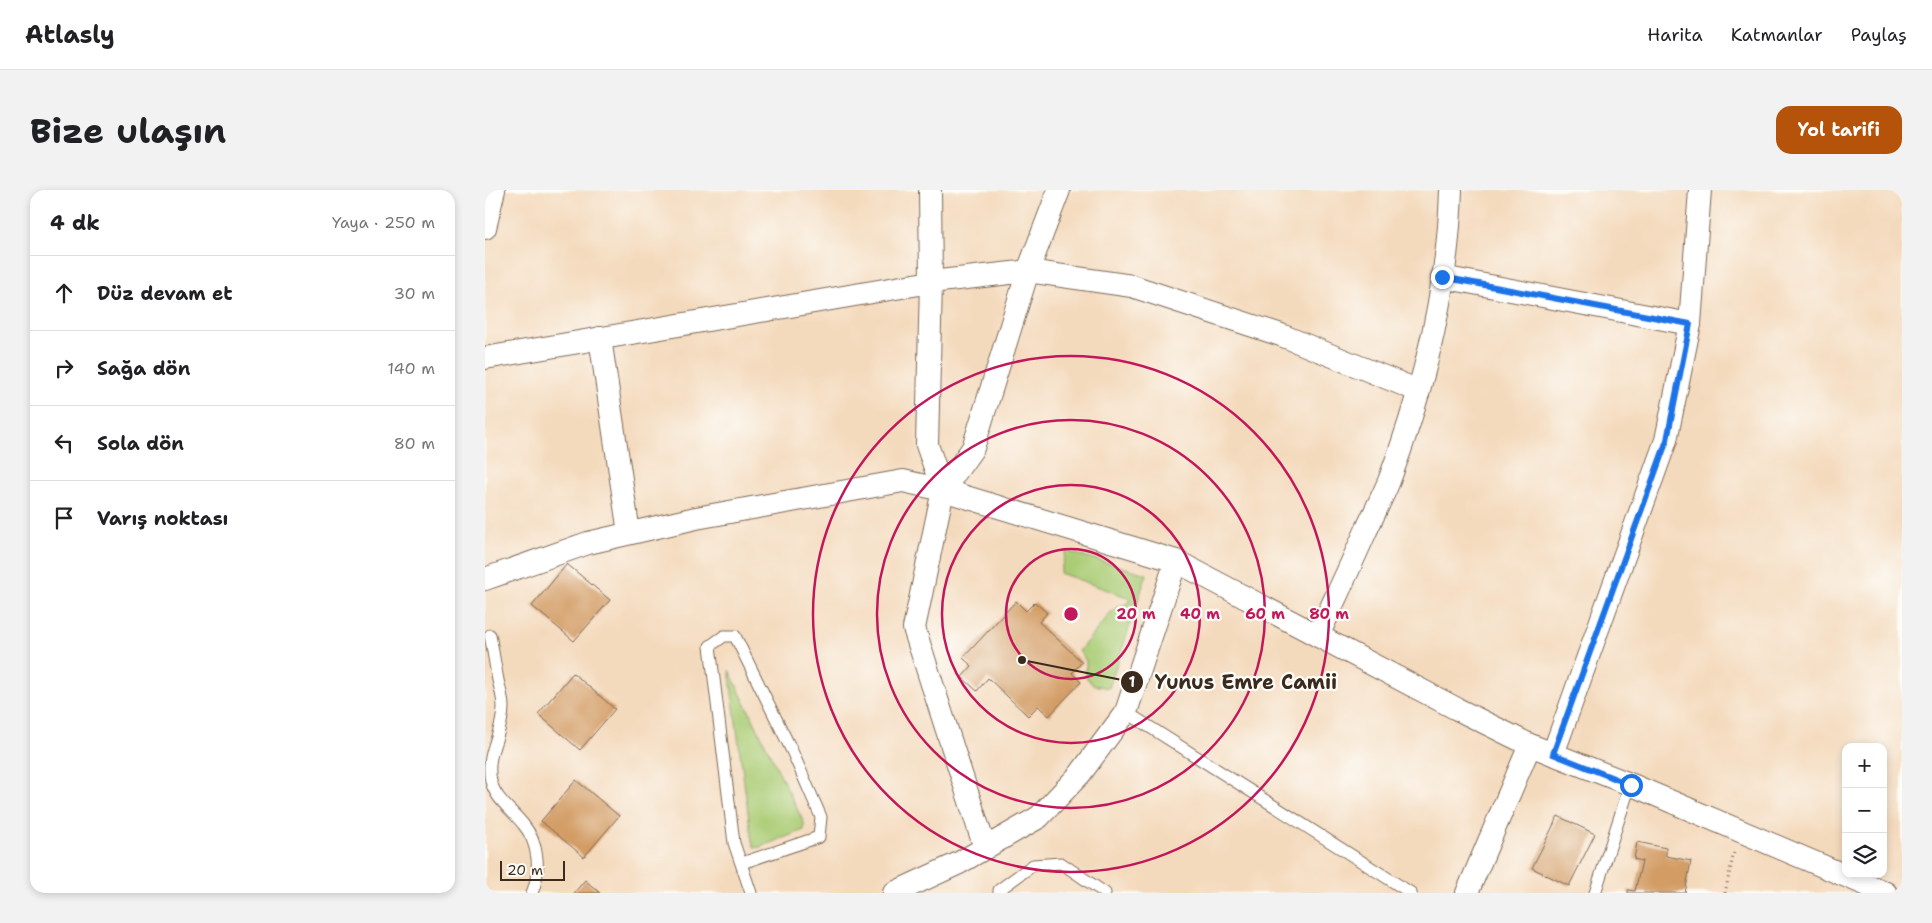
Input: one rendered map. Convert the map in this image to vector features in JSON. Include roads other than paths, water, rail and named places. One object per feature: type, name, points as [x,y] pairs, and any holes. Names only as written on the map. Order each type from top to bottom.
[{"type":"street","points":[[485,228],[494,190]]},
{"type":"street","points":[[930,190],[931,282],[927,445],[943,490]]},
{"type":"street","points":[[985,848],[914,628],[943,490],[973,448],[1028,271],[1059,190]]},
{"type":"street","points":[[1318,636],[1388,483],[1419,391],[1431,343],[1442,277],[1451,190]]},
{"type":"street","points":[[1553,754],[1667,440],[1690,324],[1700,190]]},
{"type":"street","points":[[485,358],[931,282],[1028,271],[1133,286],[1281,336],[1419,391]]},
{"type":"street","points":[[1442,277],[1690,324]]},
{"type":"street","points":[[599,338],[629,533]]},
{"type":"street","points":[[485,579],[588,543],[629,533],[696,518],[903,481],[943,490],[1177,561],[1457,709],[1530,745],[1631,785],[1886,893]]},
{"type":"street","points":[[894,893],[917,888],[1039,816],[1080,774],[1126,712],[1177,561]]},
{"type":"street","points":[[1467,893],[1530,745]]},
{"type":"lane","points":[[490,635],[503,705],[501,724],[489,759],[491,782],[498,797],[524,826],[533,846],[538,864],[537,881],[532,893]]},
{"type":"lane","points":[[742,863],[819,837],[821,817],[793,751],[735,636],[724,636],[710,646],[734,843],[751,893]]},
{"type":"lane","points":[[1126,712],[1411,893]]},
{"type":"lane","points":[[1595,893],[1631,785]]},
{"type":"lane","points":[[999,893],[999,890],[1033,866],[1061,863],[1092,889],[1105,893]]},
{"type":"place","name":"Yunus Emre Camii","points":[[1022,660]]}]
